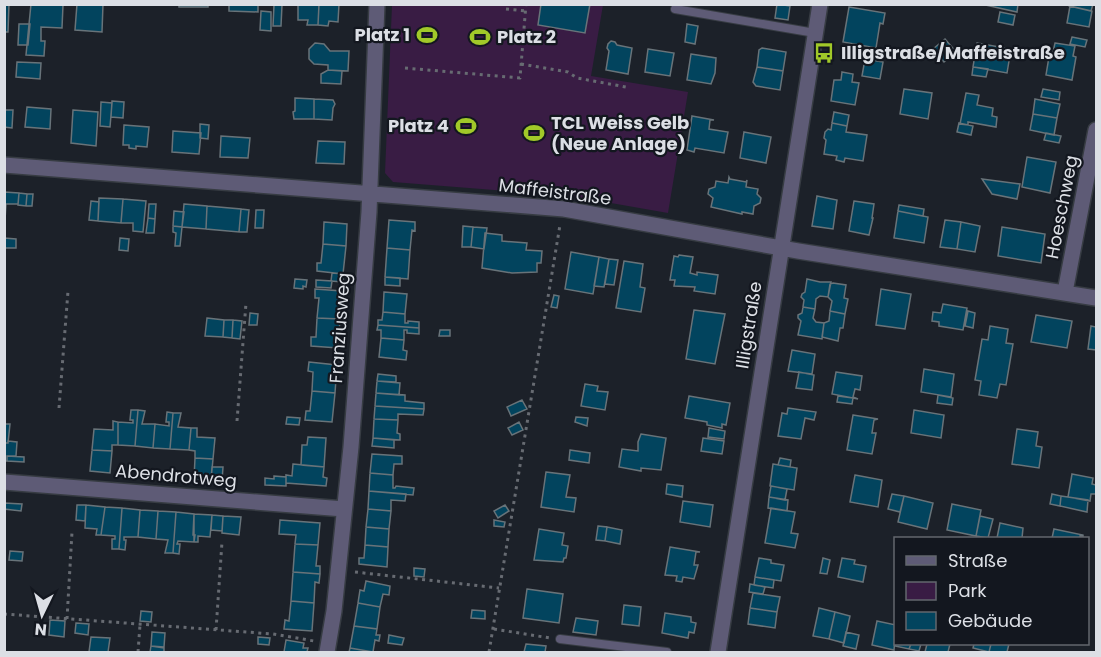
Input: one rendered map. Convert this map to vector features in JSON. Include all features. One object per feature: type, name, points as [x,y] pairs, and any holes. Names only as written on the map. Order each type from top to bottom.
[{"type":"street","name":"Franziusweg","points":[[324,647],[339,571],[351,447],[369,193],[377,4]]},
{"type":"street","name":"Illigstraße","points":[[718,652],[820,4]]},
{"type":"street","name":"Hoeschweg","points":[[1065,292],[1096,130]]},
{"type":"street","name":"Maffeistraße","points":[[4,165],[564,209],[781,248],[1096,297]]},
{"type":"street","name":"Abendrotweg","points":[[4,482],[344,509]]},
{"type":"lane","points":[[675,9],[816,33]]},
{"type":"lane","points":[[560,639],[667,652]]},
{"type":"path","points":[[405,68],[520,78],[526,4]]},
{"type":"path","points":[[506,9],[526,10]]},
{"type":"path","points":[[521,64],[568,72],[577,78],[626,87]]},
{"type":"path","points":[[489,652],[561,220]]},
{"type":"path","points":[[59,408],[68,291]]},
{"type":"path","points":[[237,421],[246,303]]},
{"type":"path","points":[[67,619],[72,532]]},
{"type":"path","points":[[216,630],[222,542]]},
{"type":"path","points":[[339,571],[499,588]]},
{"type":"path","points":[[4,614],[273,634],[324,647]]},
{"type":"path","points":[[138,652],[140,625]]},
{"type":"path","points":[[493,629],[560,639]]},
{"type":"green space","name":"TCL Weiss Gelb (Neue Anlage)","points":[[392,5],[603,5],[591,76],[688,92],[668,213],[571,196],[393,182],[385,173]]},
{"type":"building","points":[[4,4],[9,4],[8,32],[4,32]]},
{"type":"building","points":[[31,4],[63,5],[62,28],[41,27],[41,41],[45,41],[44,56],[26,55]]},
{"type":"building","points":[[77,4],[103,4],[102,32],[75,30]]},
{"type":"building","points":[[179,4],[208,4],[208,7],[179,7]]},
{"type":"building","points":[[229,4],[258,4],[258,12],[229,11]]},
{"type":"building","points":[[298,4],[319,4],[318,25],[307,25],[308,20],[298,20]]},
{"type":"building","points":[[319,4],[339,4],[338,22],[329,21],[328,26],[318,25]]},
{"type":"building","points":[[541,4],[590,4],[585,33],[538,25]]},
{"type":"building","points":[[777,4],[790,6],[788,20],[775,18]]},
{"type":"building","points":[[981,4],[1018,4],[1017,12]]},
{"type":"building","points":[[1069,4],[1093,4],[1091,11],[1069,6]]},
{"type":"building","points":[[274,5],[282,5],[281,26],[273,26]]},
{"type":"building","points":[[1070,6],[1092,11],[1089,27],[1067,23]]},
{"type":"building","points":[[849,7],[885,13],[883,24],[880,23],[876,48],[843,42]]},
{"type":"building","points":[[261,11],[271,12],[271,31],[260,30]]},
{"type":"building","points":[[1000,12],[1015,15],[1013,25],[998,22]]},
{"type":"building","points":[[19,24],[30,24],[28,45],[18,45]]},
{"type":"building","points":[[687,24],[698,26],[695,44],[685,42]]},
{"type":"building","points":[[1072,37],[1087,40],[1085,47],[1070,44]]},
{"type":"building","points":[[945,39],[956,52],[944,62],[933,49]]},
{"type":"building","points":[[611,41],[617,45],[632,48],[628,74],[606,70],[609,51],[607,48]]},
{"type":"building","points":[[315,43],[324,44],[330,51],[349,51],[348,71],[328,70],[328,65],[314,64],[309,59],[309,49]]},
{"type":"building","points":[[977,43],[1011,49],[1007,73],[973,67]]},
{"type":"building","points":[[1055,43],[1075,46],[1073,56],[1076,57],[1072,80],[1046,75],[1050,51],[1053,52]]},
{"type":"building","points":[[762,48],[786,52],[783,71],[757,67],[759,50]]},
{"type":"building","points":[[648,49],[674,53],[670,76],[645,72]]},
{"type":"building","points":[[691,54],[716,58],[715,73],[711,84],[687,80]]},
{"type":"building","points":[[865,59],[883,62],[880,79],[862,76]]},
{"type":"building","points":[[17,62],[41,63],[40,79],[16,77]]},
{"type":"building","points":[[757,67],[783,71],[780,90],[756,86],[753,82]]},
{"type":"building","points":[[973,67],[988,69],[986,77],[972,75]]},
{"type":"building","points":[[328,70],[342,71],[341,84],[321,83],[321,74]]},
{"type":"building","points":[[842,72],[853,74],[852,82],[859,83],[855,105],[831,101],[834,80],[841,80]]},
{"type":"building","points":[[904,89],[932,93],[928,119],[900,114]]},
{"type":"building","points":[[1043,89],[1060,92],[1059,100],[1041,97]]},
{"type":"building","points":[[966,93],[979,95],[977,105],[993,108],[992,116],[997,117],[996,127],[968,122],[968,125],[960,124]]},
{"type":"building","points":[[295,98],[314,99],[314,119],[294,119]]},
{"type":"building","points":[[314,99],[333,100],[335,104],[332,120],[314,119]]},
{"type":"building","points":[[1035,99],[1060,104],[1057,118],[1033,114]]},
{"type":"building","points":[[112,101],[124,102],[123,118],[111,117]]},
{"type":"building","points":[[101,102],[112,103],[110,127],[100,126]]},
{"type":"building","points":[[27,107],[51,109],[50,129],[25,127]]},
{"type":"building","points":[[4,110],[13,110],[12,128],[4,127]]},
{"type":"building","points":[[73,110],[98,112],[96,146],[71,143]]},
{"type":"building","points":[[834,112],[849,115],[847,126],[832,123]]},
{"type":"building","points":[[1033,114],[1057,118],[1054,135],[1030,130]]},
{"type":"building","points":[[692,116],[714,120],[710,120],[709,129],[728,132],[724,153],[695,148],[694,152],[687,150]]},
{"type":"building","points":[[832,123],[847,126],[846,132],[867,135],[863,161],[845,158],[844,162],[836,160],[837,156],[824,154],[825,132],[828,129],[831,130]]},
{"type":"building","points":[[959,123],[973,126],[971,135],[957,132]]},
{"type":"building","points":[[200,124],[209,125],[208,139],[200,138]]},
{"type":"building","points":[[124,125],[149,127],[147,147],[136,146],[136,149],[123,145]]},
{"type":"building","points":[[173,131],[201,133],[199,154],[172,152]]},
{"type":"building","points":[[744,132],[771,137],[766,163],[740,158]]},
{"type":"building","points":[[1046,133],[1061,136],[1059,143],[1044,140]]},
{"type":"building","points":[[221,136],[250,138],[248,158],[220,157]]},
{"type":"building","points":[[318,141],[345,142],[344,164],[316,163]]},
{"type":"building","points":[[1027,157],[1056,162],[1050,193],[1022,187]]},
{"type":"building","points":[[729,177],[746,182],[747,180],[746,187],[758,189],[760,203],[754,206],[753,214],[742,212],[742,214],[711,207],[713,198],[708,194],[709,189],[715,187],[716,181],[728,183]]},
{"type":"building","points":[[982,179],[1020,184],[1017,199],[992,194]]},
{"type":"building","points":[[4,192],[19,193],[18,204],[6,204],[5,220]]},
{"type":"building","points":[[19,193],[27,194],[26,206],[18,205]]},
{"type":"building","points":[[27,194],[33,194],[32,206],[26,206]]},
{"type":"building","points":[[817,196],[837,200],[833,229],[812,226]]},
{"type":"building","points":[[99,198],[123,199],[121,223],[98,221]]},
{"type":"building","points":[[123,199],[146,201],[143,232],[133,231],[133,223],[121,223]]},
{"type":"building","points":[[91,201],[99,202],[98,221],[89,220]]},
{"type":"building","points":[[854,201],[874,204],[869,235],[849,231]]},
{"type":"building","points":[[149,204],[156,204],[155,219],[148,218]]},
{"type":"building","points":[[184,204],[207,206],[206,229],[182,227]]},
{"type":"building","points":[[899,205],[924,209],[923,216],[898,211]]},
{"type":"building","points":[[207,206],[241,209],[239,232],[206,229]]},
{"type":"building","points":[[241,209],[249,210],[247,232],[239,232]]},
{"type":"building","points":[[256,210],[264,210],[263,228],[255,228]]},
{"type":"building","points":[[174,211],[184,212],[182,227],[173,226]]},
{"type":"building","points":[[898,211],[928,217],[924,243],[894,238]]},
{"type":"building","points":[[148,218],[155,219],[154,233],[146,233]]},
{"type":"building","points":[[389,220],[415,222],[410,250],[387,248]]},
{"type":"building","points":[[945,220],[961,222],[957,249],[940,247]]},
{"type":"building","points":[[324,222],[347,224],[346,246],[323,244]]},
{"type":"building","points":[[961,222],[980,226],[975,252],[957,249]]},
{"type":"building","points":[[173,226],[182,227],[180,246],[175,246],[176,233],[173,232]]},
{"type":"building","points":[[463,226],[473,227],[471,247],[462,247]]},
{"type":"building","points":[[473,227],[487,228],[484,249],[471,247]]},
{"type":"building","points":[[1002,227],[1045,234],[1041,263],[998,256]]},
{"type":"building","points":[[485,233],[502,235],[502,241],[527,243],[526,250],[542,251],[541,263],[537,263],[537,272],[512,273],[482,268]]},
{"type":"building","points":[[4,238],[16,239],[16,248],[4,248]]},
{"type":"building","points":[[120,238],[129,239],[128,251],[119,250]]},
{"type":"building","points":[[323,244],[346,246],[343,274],[317,271],[317,263],[321,263]]},
{"type":"building","points":[[387,248],[410,250],[408,279],[385,277]]},
{"type":"building","points":[[571,252],[599,257],[593,294],[565,289]]},
{"type":"building","points":[[674,256],[693,257],[690,273],[718,275],[715,294],[694,291],[695,287],[674,286],[675,280],[670,280]]},
{"type":"building","points":[[599,257],[609,259],[604,287],[594,286]]},
{"type":"building","points":[[609,259],[618,260],[614,285],[605,284]]},
{"type":"building","points":[[624,261],[643,264],[640,287],[645,288],[641,312],[616,308]]},
{"type":"building","points":[[332,273],[343,274],[343,282],[331,281]]},
{"type":"building","points":[[385,277],[400,278],[400,286],[385,285]]},
{"type":"building","points":[[295,279],[307,280],[306,287],[294,288]]},
{"type":"building","points":[[807,279],[831,282],[828,297],[820,296],[816,299],[815,309],[803,307],[804,300],[801,297],[805,292]]},
{"type":"building","points":[[316,280],[332,281],[331,288],[316,287]]},
{"type":"building","points":[[830,284],[846,285],[844,298],[848,299],[845,314],[830,311],[832,301],[828,297]]},
{"type":"building","points":[[315,289],[342,291],[340,319],[317,318],[319,298],[315,298]]},
{"type":"building","points":[[881,289],[911,294],[905,329],[876,325]]},
{"type":"building","points":[[384,292],[407,294],[405,314],[383,312]]},
{"type":"building","points":[[554,295],[559,296],[557,308],[551,307]]},
{"type":"building","points":[[943,304],[967,308],[963,330],[939,326],[939,322],[932,321],[933,312],[941,313]]},
{"type":"building","points":[[803,307],[815,309],[813,318],[816,322],[824,323],[822,339],[798,335],[801,321],[798,315],[802,313]]},
{"type":"building","points":[[694,310],[725,314],[715,364],[686,359]]},
{"type":"building","points":[[830,311],[845,314],[838,341],[822,337],[824,323],[829,321]]},
{"type":"building","points":[[968,311],[975,313],[973,328],[965,326]]},
{"type":"building","points":[[383,312],[405,314],[405,323],[419,322],[419,328],[378,325],[378,320],[382,320]]},
{"type":"building","points":[[250,313],[258,314],[257,325],[249,325]]},
{"type":"building","points":[[1036,315],[1072,321],[1067,348],[1031,342]]},
{"type":"building","points":[[207,318],[224,320],[223,337],[205,336]]},
{"type":"building","points":[[317,318],[340,319],[338,348],[311,346],[311,337],[316,337]]},
{"type":"building","points":[[224,320],[233,320],[232,338],[223,337]]},
{"type":"building","points":[[233,320],[242,321],[240,339],[232,338]]},
{"type":"building","points":[[378,325],[419,328],[419,334],[407,333],[407,330],[404,330],[404,340],[381,338],[381,330],[377,330]]},
{"type":"building","points":[[990,326],[1008,329],[1006,343],[1013,344],[1006,385],[1000,384],[997,398],[979,395],[981,381],[975,380],[982,339],[988,340]]},
{"type":"building","points":[[1091,326],[1096,327],[1096,350],[1088,349]]},
{"type":"building","points":[[440,330],[450,330],[450,336],[439,336]]},
{"type":"building","points":[[381,338],[404,340],[403,350],[407,351],[406,360],[379,357]]},
{"type":"building","points":[[792,350],[815,354],[812,374],[788,371]]},
{"type":"building","points":[[309,362],[337,365],[335,393],[312,391],[313,372],[308,371]]},
{"type":"building","points":[[924,369],[954,374],[951,397],[921,392]]},
{"type":"building","points":[[799,372],[814,375],[812,390],[796,388]]},
{"type":"building","points":[[836,372],[862,376],[860,390],[855,389],[853,397],[858,399],[832,394]]},
{"type":"building","points":[[378,374],[396,376],[396,382],[377,381]]},
{"type":"building","points":[[377,381],[400,383],[399,395],[376,393]]},
{"type":"building","points":[[585,384],[598,386],[597,391],[608,392],[605,410],[581,406]]},
{"type":"building","points":[[312,391],[335,393],[332,422],[305,420],[306,411],[310,411]]},
{"type":"building","points":[[376,393],[405,395],[405,401],[424,403],[424,409],[375,406]]},
{"type":"building","points":[[938,395],[953,398],[952,405],[937,403]]},
{"type":"building","points":[[689,396],[730,403],[726,425],[722,424],[722,428],[707,425],[707,422],[685,418]]},
{"type":"building","points":[[838,396],[853,398],[852,404],[837,402]]},
{"type":"building","points":[[522,400],[527,409],[511,416],[507,407]]},
{"type":"building","points":[[375,406],[424,409],[423,415],[398,414],[398,420],[374,419]]},
{"type":"building","points":[[788,408],[816,412],[814,420],[805,418],[801,439],[778,436],[782,413],[787,414]]},
{"type":"building","points":[[131,410],[138,410],[135,446],[118,445],[118,422],[133,423],[133,420],[130,420]]},
{"type":"building","points":[[138,410],[145,411],[142,424],[155,424],[153,448],[135,446]]},
{"type":"building","points":[[914,410],[944,415],[941,438],[911,433]]},
{"type":"building","points":[[167,412],[173,413],[170,449],[153,448],[155,424],[169,426],[169,422],[166,422]]},
{"type":"building","points":[[173,413],[181,413],[178,427],[191,428],[189,450],[170,449]]},
{"type":"building","points":[[853,415],[878,419],[874,420],[872,433],[876,433],[872,454],[847,450]]},
{"type":"building","points":[[287,417],[300,418],[299,425],[286,424]]},
{"type":"building","points":[[576,417],[588,418],[587,426],[575,422]]},
{"type":"building","points":[[374,419],[398,420],[397,433],[400,434],[400,440],[373,438]]},
{"type":"building","points":[[113,421],[118,422],[118,445],[112,445],[112,451],[92,450],[94,429],[113,430]]},
{"type":"building","points":[[519,422],[523,430],[512,435],[508,428]]},
{"type":"building","points":[[4,424],[10,424],[8,443],[4,443]]},
{"type":"building","points":[[191,428],[197,428],[197,437],[215,438],[213,459],[195,458],[195,451],[189,450]]},
{"type":"building","points":[[709,428],[725,431],[724,439],[708,437]]},
{"type":"building","points":[[1017,429],[1038,432],[1036,446],[1042,447],[1039,468],[1012,464]]},
{"type":"building","points":[[641,434],[666,438],[661,470],[641,468],[641,471],[619,467],[622,449],[638,451]]},
{"type":"building","points":[[308,437],[326,438],[324,467],[301,465],[302,445],[307,445]]},
{"type":"building","points":[[373,438],[394,440],[394,448],[372,446]]},
{"type":"building","points":[[703,438],[724,441],[722,454],[701,451]]},
{"type":"building","points":[[17,442],[16,456],[7,456],[7,461],[4,461],[4,443]]},
{"type":"building","points":[[92,450],[112,451],[110,473],[90,471]]},
{"type":"building","points":[[570,450],[590,453],[589,463],[569,460]]},
{"type":"building","points":[[372,454],[402,456],[402,464],[394,464],[393,475],[370,473]]},
{"type":"building","points":[[7,456],[24,457],[24,462],[7,461]]},
{"type":"building","points":[[195,458],[213,459],[211,480],[194,479]]},
{"type":"building","points":[[780,458],[791,460],[790,467],[778,465]]},
{"type":"building","points":[[293,464],[324,467],[323,477],[327,478],[326,486],[286,483],[286,475],[292,476]]},
{"type":"building","points":[[773,464],[797,468],[794,490],[770,486]]},
{"type":"building","points":[[212,467],[223,467],[222,481],[211,480]]},
{"type":"building","points":[[546,472],[570,475],[566,497],[576,498],[574,512],[541,507]]},
{"type":"building","points":[[370,473],[393,475],[393,488],[396,486],[414,488],[413,495],[369,491]]},
{"type":"building","points":[[1072,474],[1093,478],[1092,484],[1096,485],[1096,494],[1091,494],[1090,501],[1068,497]]},
{"type":"building","points":[[855,475],[882,480],[878,507],[850,502]]},
{"type":"building","points":[[274,476],[286,477],[286,486],[265,485],[265,478],[274,479]]},
{"type":"building","points":[[667,484],[683,486],[682,497],[666,494]]},
{"type":"building","points":[[771,486],[787,489],[785,500],[769,497]]},
{"type":"building","points":[[369,491],[406,494],[405,501],[391,500],[391,511],[368,509]]},
{"type":"building","points":[[892,494],[904,496],[900,512],[888,509]]},
{"type":"building","points":[[1052,494],[1061,496],[1060,506],[1050,504]]},
{"type":"building","points":[[904,496],[933,503],[927,529],[898,522]]},
{"type":"building","points":[[1061,496],[1088,500],[1087,512],[1060,506]]},
{"type":"building","points":[[769,497],[788,500],[787,511],[768,508]]},
{"type":"building","points":[[683,501],[713,505],[710,527],[680,522]]},
{"type":"building","points":[[4,503],[22,504],[21,511],[4,509]]},
{"type":"building","points":[[952,504],[981,510],[976,536],[947,530]]},
{"type":"building","points":[[77,505],[86,505],[85,521],[76,520]]},
{"type":"building","points":[[86,505],[105,507],[101,535],[96,535],[97,529],[85,528]]},
{"type":"building","points":[[505,505],[509,511],[498,518],[494,511]]},
{"type":"building","points":[[105,507],[122,508],[119,549],[112,549],[112,539],[115,539],[115,536],[101,535]]},
{"type":"building","points":[[122,508],[140,510],[138,537],[124,537],[125,550],[119,549]]},
{"type":"building","points":[[771,508],[795,512],[791,533],[798,534],[795,548],[765,543]]},
{"type":"building","points":[[368,509],[391,511],[389,529],[366,527]]},
{"type":"building","points":[[140,510],[158,511],[156,539],[138,537]]},
{"type":"building","points":[[158,511],[176,512],[173,553],[165,553],[168,540],[156,539]]},
{"type":"building","points":[[176,512],[194,514],[194,542],[178,541],[179,554],[173,553]]},
{"type":"building","points":[[194,514],[212,515],[210,537],[198,536],[198,542],[194,542],[195,535],[193,535]]},
{"type":"building","points":[[212,515],[223,516],[222,531],[211,530]]},
{"type":"building","points":[[223,516],[241,517],[239,535],[222,533]]},
{"type":"building","points":[[980,516],[993,519],[988,537],[976,536]]},
{"type":"building","points":[[280,520],[320,523],[318,545],[295,544],[296,535],[279,534]]},
{"type":"building","points":[[494,520],[505,522],[504,527],[494,526]]},
{"type":"building","points":[[1000,523],[1023,528],[1022,537],[997,537]]},
{"type":"building","points":[[598,526],[607,527],[605,541],[596,540]]},
{"type":"building","points":[[366,527],[389,529],[388,547],[365,545]]},
{"type":"building","points":[[607,527],[622,530],[620,544],[605,541]]},
{"type":"building","points":[[539,529],[564,533],[562,545],[568,546],[563,562],[534,560]]},
{"type":"building","points":[[1054,529],[1083,535],[1080,537],[1052,537]]},
{"type":"building","points":[[295,544],[318,545],[316,566],[320,566],[320,574],[293,572]]},
{"type":"building","points":[[365,545],[388,547],[387,567],[359,564],[359,558],[364,558]]},
{"type":"building","points":[[670,547],[700,552],[696,552],[694,565],[698,565],[694,579],[683,577],[682,582],[676,581],[677,576],[665,575]]},
{"type":"building","points":[[10,551],[23,552],[22,561],[9,560]]},
{"type":"building","points":[[759,558],[784,565],[781,581],[755,577]]},
{"type":"building","points":[[823,558],[830,560],[827,574],[820,573]]},
{"type":"building","points":[[842,558],[855,560],[854,564],[866,566],[863,582],[838,577]]},
{"type":"building","points":[[414,568],[425,569],[424,577],[414,576]]},
{"type":"building","points":[[293,572],[320,574],[319,583],[315,582],[314,603],[291,601]]},
{"type":"building","points":[[755,577],[774,580],[773,588],[754,585]]},
{"type":"building","points":[[366,581],[390,586],[389,595],[383,594],[380,607],[358,603],[360,590],[364,591]]},
{"type":"building","points":[[750,584],[765,587],[763,594],[749,592]]},
{"type":"building","points":[[527,589],[563,594],[559,623],[523,618]]},
{"type":"building","points":[[753,593],[780,597],[777,612],[750,608]]},
{"type":"building","points":[[291,601],[314,603],[312,631],[284,629],[285,620],[289,621]]},
{"type":"building","points":[[358,603],[380,607],[377,629],[354,626]]},
{"type":"building","points":[[624,605],[641,607],[639,626],[622,624]]},
{"type":"building","points":[[750,608],[777,612],[775,628],[748,624]]},
{"type":"building","points":[[819,608],[835,612],[829,639],[813,636]]},
{"type":"building","points":[[472,610],[485,611],[485,619],[471,618]]},
{"type":"building","points":[[141,611],[152,612],[151,622],[140,621]]},
{"type":"building","points":[[835,612],[850,616],[844,643],[829,639]]},
{"type":"building","points":[[665,613],[691,617],[691,622],[696,623],[694,633],[689,632],[688,638],[662,633]]},
{"type":"building","points":[[576,618],[598,621],[596,635],[573,632]]},
{"type":"building","points":[[50,620],[65,621],[64,637],[49,635]]},
{"type":"building","points":[[877,621],[894,625],[894,650],[872,645]]},
{"type":"building","points":[[76,623],[89,624],[88,635],[75,633]]},
{"type":"building","points":[[354,626],[377,629],[376,635],[380,635],[379,641],[375,640],[373,652],[350,648]]},
{"type":"building","points":[[152,632],[165,633],[164,647],[151,646]]},
{"type":"building","points":[[846,632],[859,635],[856,649],[843,646]]},
{"type":"building","points":[[389,635],[404,638],[402,645],[388,643]]},
{"type":"building","points":[[91,637],[110,638],[108,652],[89,652]]},
{"type":"building","points":[[258,637],[270,638],[269,645],[258,644]]},
{"type":"building","points":[[286,640],[304,643],[303,648],[308,648],[307,652],[284,652]]},
{"type":"building","points":[[526,644],[546,646],[545,652],[524,652]]},
{"type":"building","points":[[896,645],[911,645],[909,649]]},
{"type":"building","points":[[911,645],[921,645],[919,651],[909,649]]},
{"type":"building","points":[[927,645],[950,645],[948,652],[925,652]]},
{"type":"building","points":[[974,645],[991,645],[989,652],[973,648]]},
{"type":"building","points":[[991,645],[1009,645],[1007,652],[989,652]]},
{"type":"building","points":[[151,646],[164,648],[164,652],[150,652]]},
{"type":"building","points":[[350,648],[373,652],[349,652]]},
{"type":"place","name":"Platz 1","points":[[427,35]]},
{"type":"place","name":"Platz 2","points":[[480,37]]},
{"type":"place","name":"Illigstraße/Maffeistraße","points":[[824,53]]},
{"type":"place","name":"Platz 4","points":[[466,126]]},
{"type":"place","name":"TCL Weiss Gelb (Neue Anlage)","points":[[534,133]]}]
